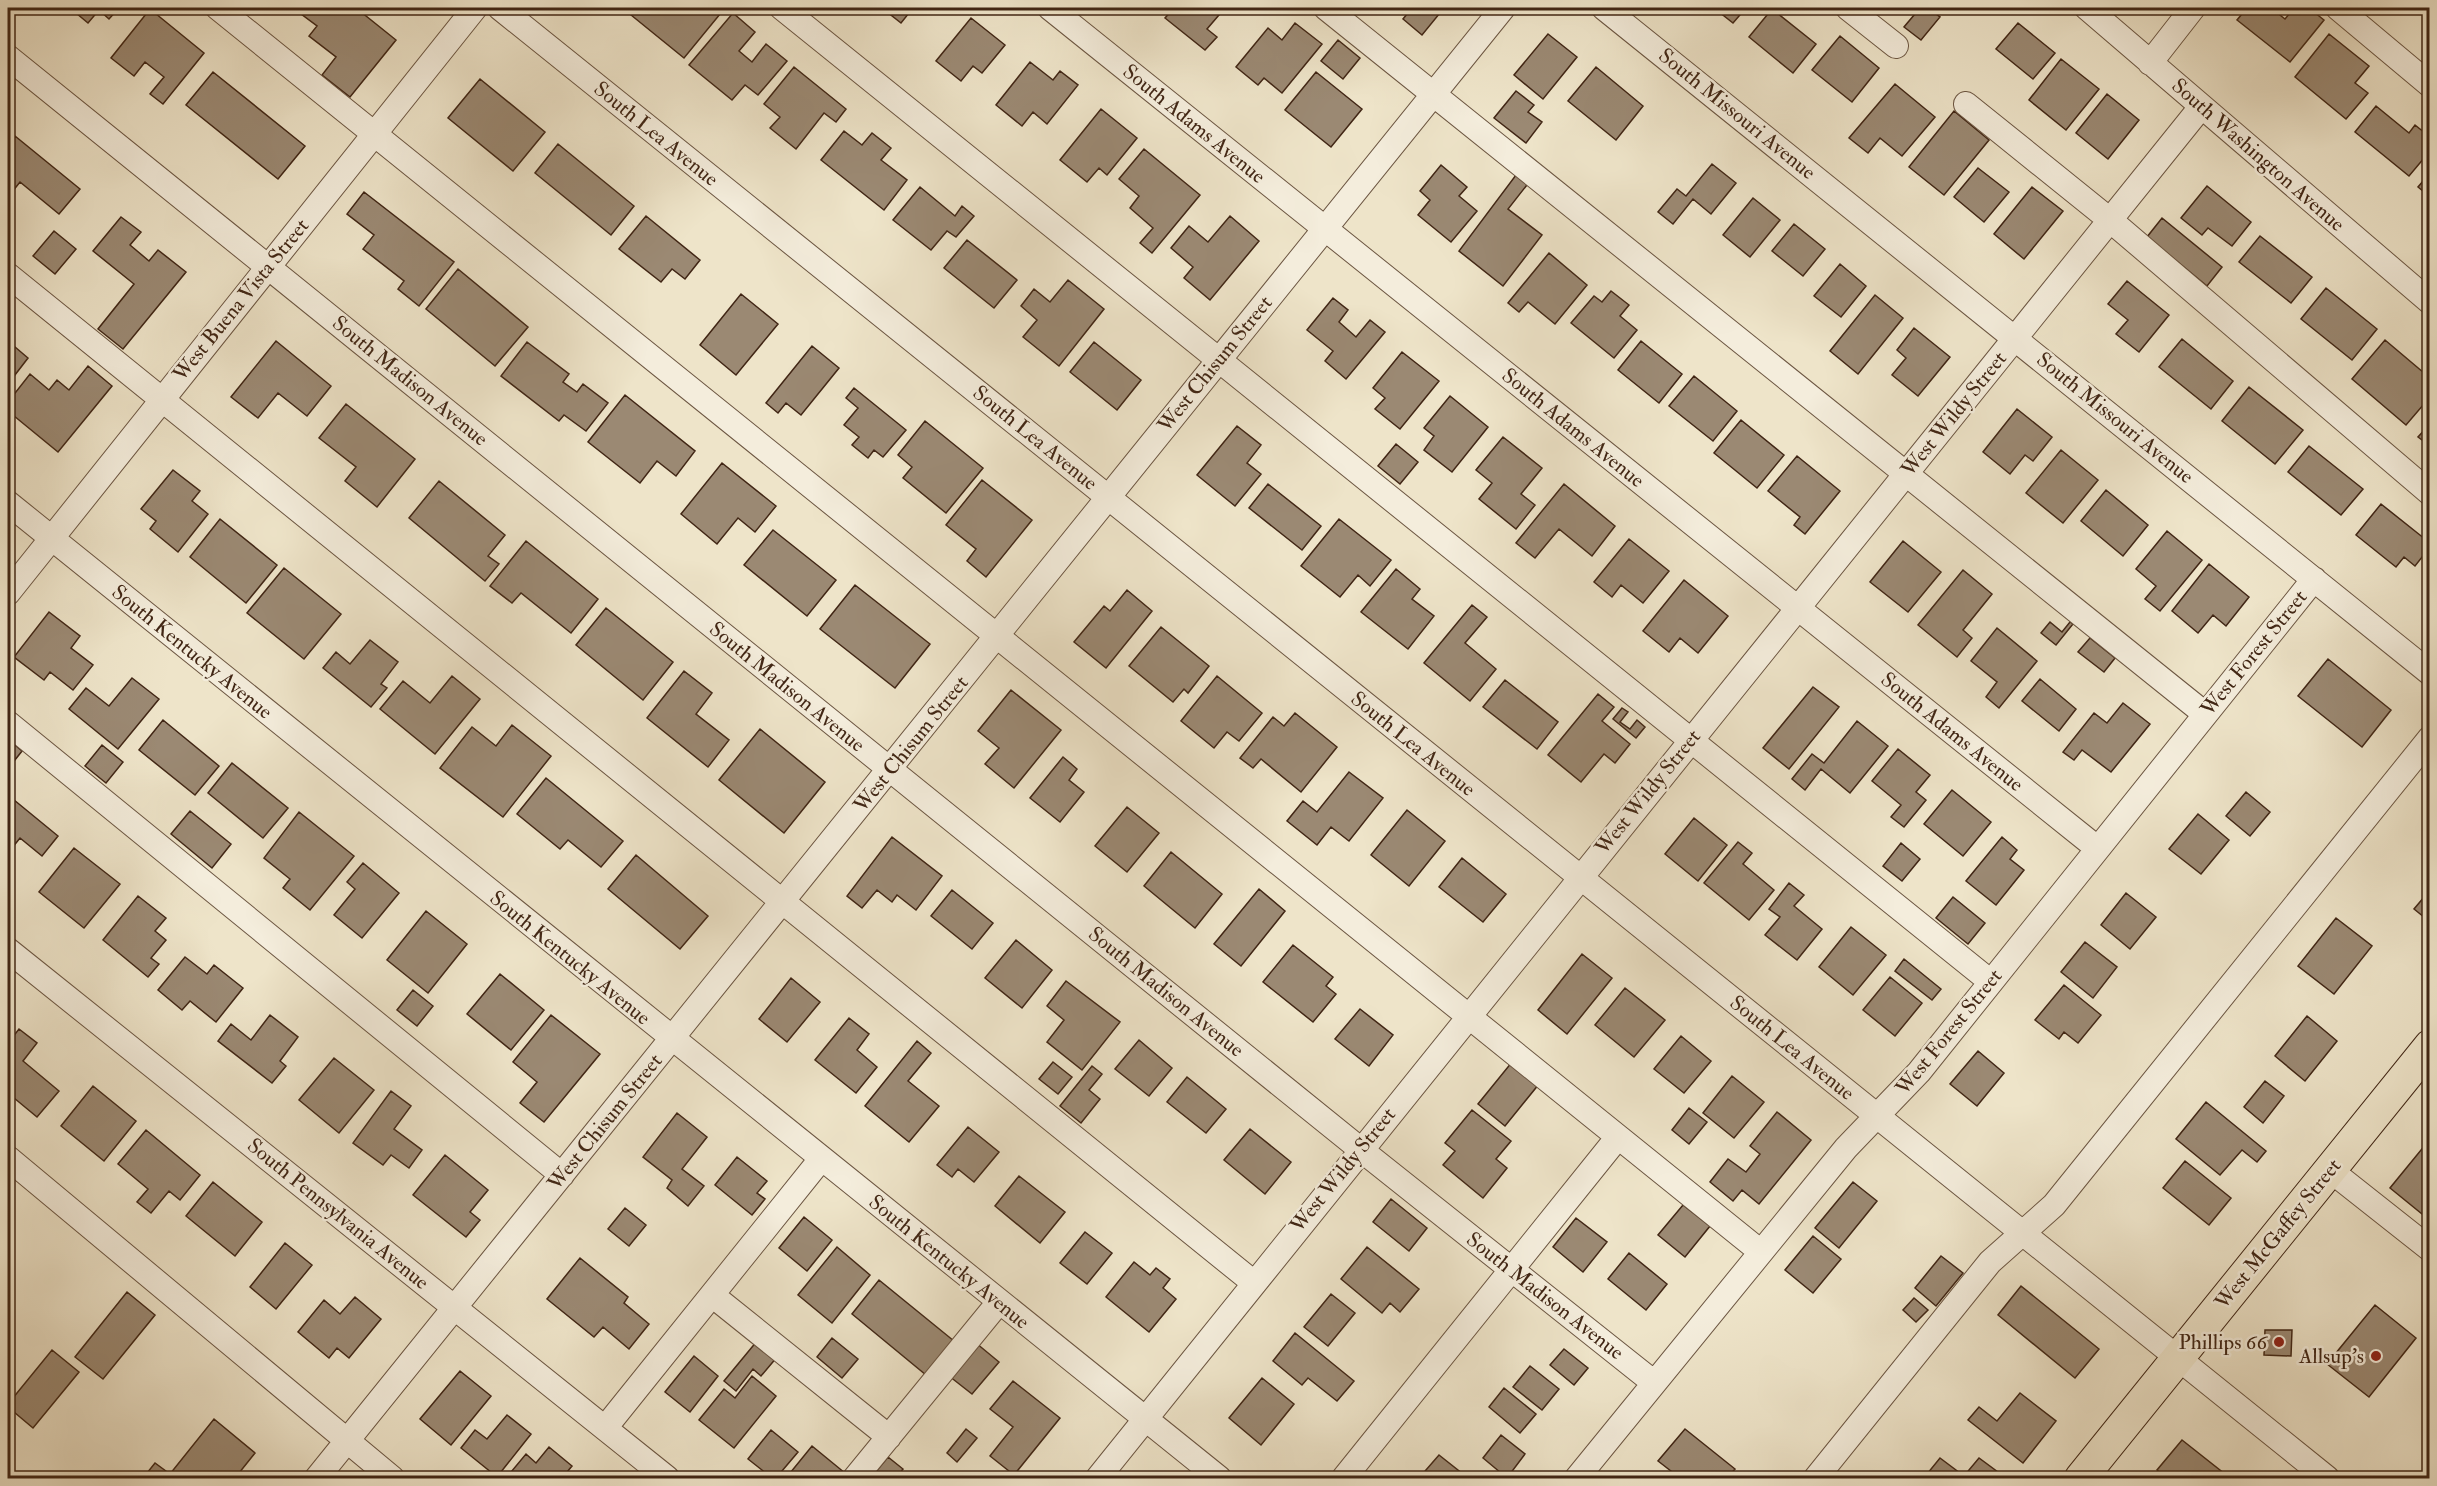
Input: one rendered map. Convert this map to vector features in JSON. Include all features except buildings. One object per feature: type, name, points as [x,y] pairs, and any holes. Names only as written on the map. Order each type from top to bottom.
[{"type":"main road","name":"West McGaffey Street","points":[[2081,1479],[2430,1046]]},
{"type":"street","points":[[218,8],[1761,1251]]},
{"type":"street","name":"West Buena Vista Street","points":[[8,594],[475,8]]},
{"type":"street","name":"South Lea Avenue","points":[[500,8],[2327,1479]]},
{"type":"street","points":[[782,8],[1991,982]]},
{"type":"street","name":"South Adams Avenue","points":[[1050,8],[2097,848]]},
{"type":"street","points":[[1326,8],[2205,714]]},
{"type":"street","name":"West Chisum Street","points":[[317,1479],[1503,8]]},
{"type":"street","name":"South Missouri Avenue","points":[[1604,8],[2430,673]]},
{"type":"street","points":[[1848,8],[1896,46]]},
{"type":"street","name":"South Washington Avenue","points":[[2087,8],[2430,302]]},
{"type":"street","points":[[2150,63],[2193,8]]},
{"type":"street","points":[[2338,8],[2430,85]]},
{"type":"street","name":"South Madison Avenue","points":[[8,57],[1360,1149],[1653,1382]]},
{"type":"street","points":[[1966,104],[2110,220],[2430,493]]},
{"type":"street","name":"West Wildy Street","points":[[1098,1479],[1360,1149],[2201,107]]},
{"type":"street","points":[[8,275],[1254,1283]]},
{"type":"street","name":"South Kentucky Avenue","points":[[8,503],[1219,1479]]},
{"type":"street","name":"West Forest Street","points":[[1577,1479],[1653,1382],[1846,1148],[1919,1072],[2314,579]]},
{"type":"street","points":[[8,723],[562,1175]]},
{"type":"street","points":[[1816,1479],[1990,1262],[2054,1205],[2430,738]]},
{"type":"street","name":"South Pennsylvania Avenue","points":[[8,950],[667,1479]]},
{"type":"street","points":[[1344,1479],[1618,1137]]},
{"type":"street","points":[[8,1158],[392,1479]]},
{"type":"street","points":[[605,1428],[821,1159]]},
{"type":"street","points":[[2330,1170],[2430,1249]]},
{"type":"street","points":[[712,1295],[889,1437]]},
{"type":"street","points":[[855,1479],[999,1302]]},
{"type":"place","name":"Phillips 66","points":[[2279,1342]]},
{"type":"place","name":"Allsup's","points":[[2376,1356]]}]
